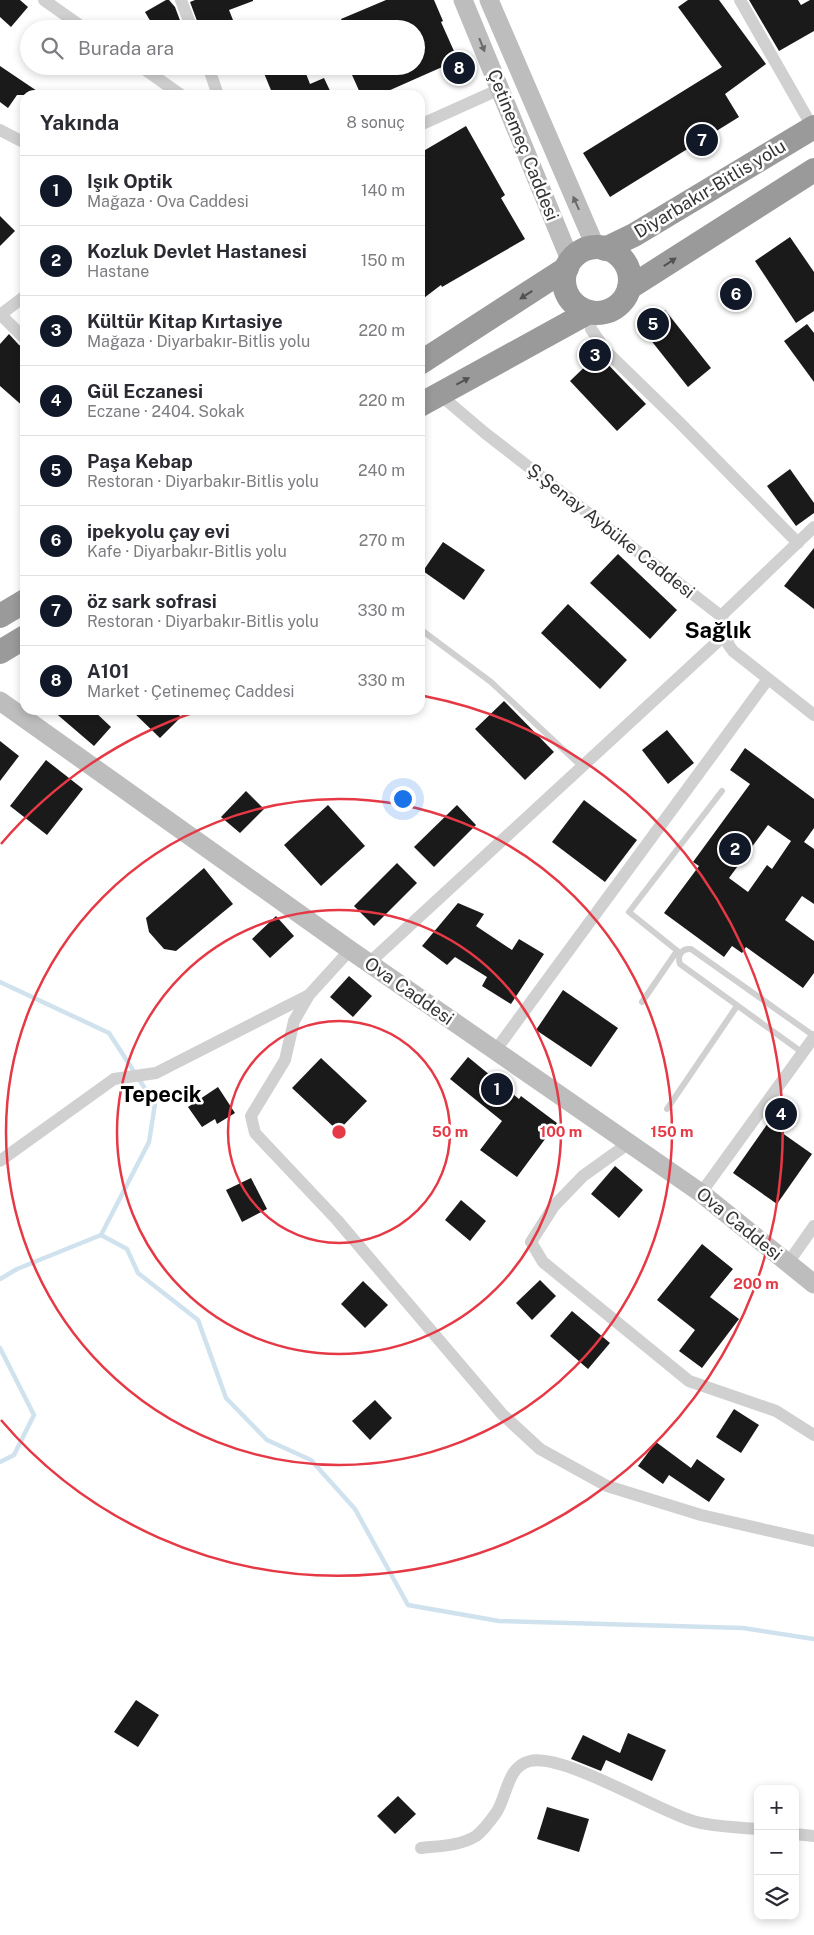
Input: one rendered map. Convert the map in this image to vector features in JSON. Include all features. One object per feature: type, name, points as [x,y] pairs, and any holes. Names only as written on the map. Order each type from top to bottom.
[{"type":"highway","name":"Diyarbakır-Bitlis yolu","points":[[600,248],[634,235],[814,128]]},
{"type":"highway","points":[[629,288],[814,170]]},
{"type":"highway","points":[[425,360],[569,265],[582,251],[600,248],[612,252],[620,258],[626,266],[630,277],[629,288],[624,299],[616,307],[606,312],[595,314],[575,305],[568,296],[564,286],[564,276],[569,265]]},
{"type":"highway","points":[[429,399],[589,312]]},
{"type":"highway","points":[[0,616],[20,605]]},
{"type":"highway","points":[[0,652],[20,641]]},
{"type":"street","points":[[44,0],[73,20]]},
{"type":"street","points":[[181,0],[189,20]]},
{"type":"street","name":"Çetinemeç Caddesi","points":[[463,0],[569,265]]},
{"type":"street","name":"Çetinemeç Caddesi","points":[[488,0],[600,248]]},
{"type":"street","points":[[740,0],[814,128]]},
{"type":"street","points":[[153,75],[174,90]]},
{"type":"street","points":[[211,75],[216,90]]},
{"type":"street","points":[[425,123],[500,89]]},
{"type":"street","points":[[0,130],[20,140]]},
{"type":"street","points":[[20,300],[0,314],[20,335]]},
{"type":"street","points":[[589,312],[591,329],[606,352],[679,422],[798,543]]},
{"type":"street","name":"Ş.Şenay Aybüke Caddesi","points":[[429,399],[485,433],[721,616],[728,632],[728,644],[733,651],[814,716]]},
{"type":"street","points":[[721,616],[814,527]]},
{"type":"street","points":[[369,963],[728,632]]},
{"type":"street","points":[[495,1051],[768,679]]},
{"type":"street","name":"Ova Caddesi","points":[[0,701],[350,950],[701,1193],[814,1284]]},
{"type":"street","points":[[350,950],[309,995],[294,1021],[285,1060],[250,1116],[255,1133],[337,1220],[502,1414],[540,1449],[608,1486],[701,1515],[814,1541]]},
{"type":"street","points":[[0,1161],[114,1079],[156,1073],[309,995]]},
{"type":"street","points":[[701,1193],[814,1036]]},
{"type":"street","points":[[629,1143],[583,1176],[554,1206],[531,1242],[543,1262],[689,1381],[776,1411],[814,1435]]},
{"type":"street","points":[[788,1263],[814,1226]]},
{"type":"street","points":[[421,1848],[463,1843],[478,1835],[497,1812],[510,1778],[519,1767],[529,1761],[544,1760],[569,1768],[694,1821],[754,1828]]},
{"type":"street","points":[[799,1834],[814,1836]]},
{"type":"lane","points":[[425,633],[491,682],[582,767]]},
{"type":"lane","points":[[722,791],[629,912],[678,952],[680,964],[803,1053]]},
{"type":"lane","points":[[642,1002],[678,952],[691,949],[814,1036]]},
{"type":"lane","points":[[667,1109],[737,1006]]},
{"type":"building","points":[[0,0],[20,0],[28,7],[11,27],[0,17]]},
{"type":"building","points":[[169,0],[175,7],[180,20],[150,20],[145,12]]},
{"type":"building","points":[[195,0],[253,0],[229,10],[233,20],[197,20],[190,2]]},
{"type":"building","points":[[386,0],[434,0],[443,21],[441,22],[458,60],[425,75],[425,20],[341,19]]},
{"type":"building","points":[[688,0],[719,0],[766,64],[725,94],[739,117],[610,197],[583,153],[722,67],[678,7]]},
{"type":"building","points":[[749,0],[798,0],[801,5],[814,0],[814,31],[779,51]]},
{"type":"building","points":[[0,66],[36,90],[20,90],[20,95],[17,95],[8,108],[0,102]]},
{"type":"building","points":[[265,75],[306,75],[310,84],[324,78],[330,90],[271,90]]},
{"type":"building","points":[[352,75],[424,75],[390,90],[359,90]]},
{"type":"building","points":[[466,126],[505,195],[501,198],[525,239],[442,287],[441,285],[425,297],[425,150]]},
{"type":"building","points":[[0,216],[15,231],[0,246]]},
{"type":"building","points":[[790,237],[814,272],[814,311],[796,323],[755,261]]},
{"type":"building","points":[[665,310],[711,368],[688,387],[642,329]]},
{"type":"building","points":[[807,324],[814,333],[814,382],[784,341]]},
{"type":"building","points":[[9,334],[20,345],[20,404],[0,386],[0,344]]},
{"type":"building","points":[[598,354],[646,404],[617,431],[570,381]]},
{"type":"building","points":[[790,469],[814,503],[814,513],[796,526],[767,486]]},
{"type":"building","points":[[443,542],[485,570],[464,600],[425,572],[425,568]]},
{"type":"building","points":[[814,548],[814,609],[784,586]]},
{"type":"building","points":[[618,554],[677,610],[650,639],[590,583]]},
{"type":"building","points":[[568,604],[627,660],[600,689],[541,633]]},
{"type":"building","points":[[504,701],[554,752],[525,780],[475,729]]},
{"type":"building","points":[[58,715],[98,715],[111,727],[94,746]]},
{"type":"building","points":[[136,715],[179,715],[181,717],[160,738]]},
{"type":"building","points":[[667,730],[694,763],[668,784],[642,750]]},
{"type":"building","points":[[0,741],[19,756],[0,781]]},
{"type":"building","points":[[745,748],[814,799],[814,828],[804,842],[814,849],[814,904],[802,896],[785,920],[814,941],[814,973],[803,988],[746,947],[742,953],[732,946],[724,957],[664,913],[699,866],[693,862],[750,784],[730,770]],"holes":[[[768,825],[791,841],[772,869],[767,865],[748,892],[729,878]]]},
{"type":"building","points":[[46,760],[83,789],[47,835],[10,806]]},
{"type":"building","points":[[246,791],[264,809],[240,833],[221,817]]},
{"type":"building","points":[[584,800],[637,840],[605,882],[552,842]]},
{"type":"building","points":[[328,805],[365,846],[321,886],[284,845]]},
{"type":"building","points":[[457,805],[476,825],[434,867],[414,847]]},
{"type":"building","points":[[397,863],[417,883],[374,926],[354,906]]},
{"type":"building","points":[[204,868],[233,904],[176,951],[164,949],[149,932],[146,918]]},
{"type":"building","points":[[458,903],[484,914],[476,926],[512,950],[519,939],[544,954],[511,1004],[482,986],[487,977],[455,957],[447,965],[422,946]]},
{"type":"building","points":[[276,916],[294,936],[270,958],[252,939]]},
{"type":"building","points":[[349,976],[372,996],[353,1017],[330,997]]},
{"type":"building","points":[[563,990],[618,1028],[591,1067],[536,1030]]},
{"type":"building","points":[[468,1057],[519,1099],[521,1096],[557,1123],[517,1177],[480,1150],[502,1121],[450,1079]]},
{"type":"building","points":[[321,1058],[367,1101],[338,1131],[292,1088]]},
{"type":"building","points":[[218,1087],[235,1113],[217,1124],[215,1119],[202,1127],[188,1107]]},
{"type":"building","points":[[768,1123],[812,1154],[777,1204],[733,1173]]},
{"type":"building","points":[[615,1166],[643,1190],[619,1218],[591,1194]]},
{"type":"building","points":[[251,1178],[267,1209],[242,1222],[226,1190]]},
{"type":"building","points":[[461,1200],[486,1221],[470,1241],[445,1220]]},
{"type":"building","points":[[702,1244],[733,1269],[710,1297],[739,1319],[702,1368],[679,1351],[695,1330],[657,1300]]},
{"type":"building","points":[[540,1280],[556,1296],[532,1320],[516,1303]]},
{"type":"building","points":[[363,1281],[388,1305],[365,1328],[341,1304]]},
{"type":"building","points":[[572,1311],[610,1343],[588,1369],[550,1336]]},
{"type":"building","points":[[375,1400],[392,1418],[370,1440],[352,1421]]},
{"type":"building","points":[[734,1409],[759,1425],[741,1453],[716,1437]]},
{"type":"building","points":[[656,1442],[691,1468],[697,1459],[725,1479],[709,1502],[669,1475],[663,1484],[638,1466]]},
{"type":"building","points":[[136,1700],[159,1715],[138,1747],[114,1732]]},
{"type":"building","points":[[628,1733],[666,1750],[652,1781],[606,1760],[601,1771],[571,1759],[583,1735],[620,1753]]},
{"type":"building","points":[[398,1796],[416,1814],[395,1834],[377,1816]]},
{"type":"building","points":[[547,1807],[589,1819],[579,1852],[537,1839]]},
{"type":"waterway","points":[[0,982],[109,1033],[155,1104],[149,1142],[101,1235],[17,1269],[0,1279]]},
{"type":"waterway","points":[[101,1235],[127,1249],[138,1273],[198,1320],[226,1398],[267,1440],[311,1460],[355,1509],[408,1605],[499,1621],[743,1628],[814,1639]]},
{"type":"waterway","points":[[0,1348],[34,1415],[14,1455],[0,1462]]},
{"type":"place","name":"A101","points":[[459,68]]},
{"type":"place","name":"öz sark sofrasi","points":[[702,140]]},
{"type":"place","name":"ipekyolu çay evi","points":[[736,294]]},
{"type":"place","name":"Paşa Kebap","points":[[653,324]]},
{"type":"place","name":"Kültür Kitap Kırtasiye","points":[[595,355]]},
{"type":"place","name":"Kozluk Devlet Hastanesi","points":[[735,849]]},
{"type":"place","name":"Işık Optik","points":[[497,1089]]},
{"type":"place","name":"Gül Eczanesi","points":[[781,1114]]},
{"type":"district","name":"Sağlık","points":[[718,630]]},
{"type":"district","name":"Tepecik","points":[[161,1094]]}]
